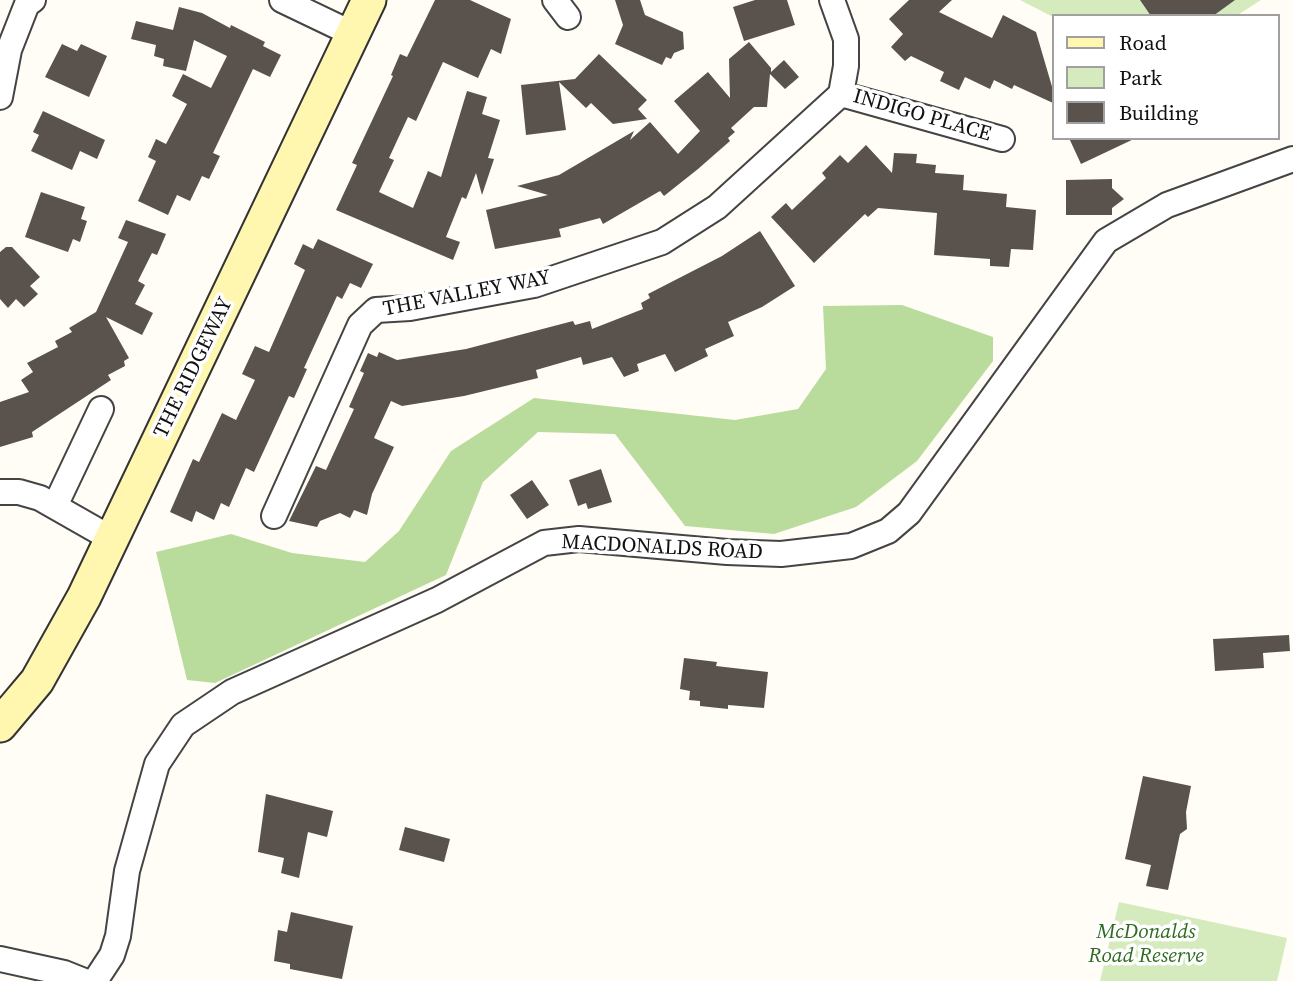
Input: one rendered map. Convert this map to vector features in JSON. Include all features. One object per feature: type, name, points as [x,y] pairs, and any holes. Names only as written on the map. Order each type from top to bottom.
[{"type":"street","points":[[0,97],[9,50],[27,4],[33,0]]},
{"type":"street","points":[[282,0],[353,34]]},
{"type":"street","name":"THE RIDGEWAY","points":[[0,725],[37,681],[84,597],[369,0]]},
{"type":"street","points":[[832,0],[846,39],[846,66],[841,94]]},
{"type":"street","name":"INDIGO PLACE","points":[[841,94],[1002,139]]},
{"type":"street","name":"THE VALLEY WAY","points":[[274,516],[360,325],[376,310],[410,308],[534,285],[662,243],[717,207],[745,184],[841,94]]},
{"type":"street","name":"MACDONALDS ROAD","points":[[95,981],[112,955],[118,936],[127,872],[157,764],[183,725],[232,692],[437,600],[544,543],[579,539],[781,554],[851,546],[888,531],[909,513],[1106,241],[1167,205],[1293,159]]},
{"type":"street","points":[[55,506],[101,409]]},
{"type":"street","points":[[0,492],[19,492],[55,506],[112,539]]},
{"type":"street","points":[[0,959],[64,973],[84,981]]},
{"type":"green space","points":[[1020,0],[1261,0],[1239,14],[1052,14],[1052,16]]},
{"type":"green space","points":[[902,305],[993,337],[993,361],[917,461],[856,507],[774,534],[685,526],[615,434],[538,432],[483,482],[446,575],[215,683],[187,680],[156,552],[231,534],[292,553],[365,562],[399,531],[451,451],[534,398],[735,420],[798,409],[826,369],[823,306]]},
{"type":"green space","name":"McDonalds Road Reserve","points":[[1119,902],[1287,938],[1277,981],[1100,981]]},
{"type":"building","points":[[435,0],[470,0],[511,19],[501,54],[491,49],[478,78],[443,62],[416,121],[408,117],[389,158],[394,160],[379,192],[413,208],[428,171],[441,177],[467,91],[487,97],[482,114],[500,120],[488,158],[494,159],[482,195],[476,173],[466,199],[462,197],[446,237],[460,242],[453,260],[336,210],[357,165],[352,163],[393,76],[391,75],[400,54],[407,57]]},
{"type":"building","points":[[615,0],[640,0],[645,15],[683,32],[684,49],[674,53],[671,59],[666,57],[662,65],[615,44],[623,25]]},
{"type":"building","points":[[755,0],[787,0],[795,25],[744,41],[733,7]]},
{"type":"building","points":[[909,0],[952,0],[939,12],[992,38],[1003,15],[1036,32],[1052,87],[1052,103],[1014,85],[1012,89],[994,80],[990,89],[965,77],[959,90],[940,81],[944,72],[911,56],[905,61],[891,47],[903,34],[889,19]]},
{"type":"building","points":[[1140,0],[1235,0],[1216,14],[1150,14]]},
{"type":"building","points":[[179,7],[202,13],[230,28],[231,25],[265,42],[263,46],[281,55],[270,77],[253,69],[213,153],[220,156],[209,179],[202,176],[190,201],[177,195],[168,215],[138,201],[156,161],[148,157],[156,139],[166,144],[187,104],[172,96],[183,74],[211,88],[227,56],[194,40],[186,71],[163,66],[164,59],[154,56],[156,45],[131,39],[136,21],[173,30]]},
{"type":"building","points":[[749,42],[771,68],[771,72],[784,60],[799,77],[785,89],[770,74],[767,107],[754,107],[731,128],[735,132],[728,138],[730,141],[698,169],[664,196],[660,191],[603,224],[600,218],[559,229],[561,237],[495,249],[486,210],[548,195],[517,186],[559,175],[634,131],[630,140],[650,122],[678,154],[700,131],[674,101],[708,72],[730,98],[729,59]]},
{"type":"building","points":[[62,44],[77,51],[81,44],[107,56],[89,97],[45,77]]},
{"type":"building","points":[[599,54],[647,100],[638,109],[647,119],[613,124],[591,103],[586,108],[559,82],[566,130],[526,135],[521,85],[575,79]]},
{"type":"building","points":[[43,111],[105,140],[97,159],[80,151],[72,170],[31,151],[39,135],[33,132]]},
{"type":"building","points":[[1070,140],[1132,140],[1081,164]]},
{"type":"building","points":[[866,145],[892,173],[894,153],[917,154],[916,163],[936,165],[935,173],[964,175],[963,190],[1007,194],[1006,207],[1036,210],[1033,250],[1011,249],[1009,267],[990,266],[990,259],[934,255],[937,213],[878,208],[868,217],[865,214],[814,263],[771,217],[786,203],[792,210],[826,178],[822,173],[840,155],[848,163]]},
{"type":"building","points":[[1112,179],[1112,188],[1124,199],[1112,208],[1112,215],[1066,215],[1066,180]]},
{"type":"building","points":[[41,192],[85,207],[81,219],[87,221],[80,242],[73,239],[68,252],[25,237]]},
{"type":"building","points":[[126,220],[166,234],[157,255],[152,253],[138,281],[145,285],[135,304],[153,313],[142,335],[106,317],[129,358],[124,361],[125,366],[108,375],[111,380],[32,432],[33,437],[0,447],[0,402],[29,392],[21,380],[33,372],[27,363],[58,347],[55,341],[72,332],[69,328],[96,312],[128,242],[118,238]]},
{"type":"building","points":[[760,231],[795,286],[762,307],[728,322],[734,336],[705,349],[708,356],[675,372],[665,354],[637,364],[639,371],[624,377],[612,357],[583,365],[581,357],[536,370],[538,378],[464,396],[402,406],[391,401],[374,438],[394,447],[372,494],[367,515],[354,510],[350,518],[340,513],[320,521],[317,527],[289,521],[316,466],[326,470],[354,409],[349,407],[364,373],[360,371],[368,353],[377,357],[379,352],[397,360],[466,349],[573,321],[575,325],[590,321],[592,329],[643,309],[641,303],[650,298],[648,294],[722,256]]},
{"type":"building","points":[[318,239],[373,264],[361,288],[350,283],[342,299],[337,296],[304,368],[307,369],[294,398],[289,396],[254,472],[246,468],[229,507],[221,503],[214,520],[196,511],[192,522],[170,512],[193,459],[199,462],[222,413],[236,420],[255,380],[242,374],[255,346],[269,352],[305,270],[294,264],[303,244],[313,249]]},
{"type":"building","points":[[6,247],[12,247],[40,277],[30,286],[38,294],[24,307],[16,299],[8,308],[0,299],[0,252]]},
{"type":"building","points":[[601,469],[612,502],[588,509],[586,503],[578,506],[569,480]]},
{"type":"building","points":[[532,480],[549,505],[527,519],[510,495]]},
{"type":"building","points":[[1289,635],[1290,651],[1263,653],[1264,668],[1215,671],[1213,639]]},
{"type":"building","points":[[684,658],[717,662],[716,666],[768,672],[764,708],[728,705],[728,709],[700,706],[700,701],[689,700],[690,691],[680,689]]},
{"type":"building","points":[[1143,776],[1191,786],[1186,812],[1187,829],[1180,834],[1168,890],[1146,886],[1151,865],[1125,859]]},
{"type":"building","points":[[266,794],[333,811],[327,837],[308,832],[299,878],[281,873],[284,858],[258,852]]},
{"type":"building","points":[[405,827],[450,839],[444,862],[399,850]]},
{"type":"building","points":[[291,912],[353,926],[342,979],[290,969],[290,964],[274,961],[278,930],[287,932]]}]
